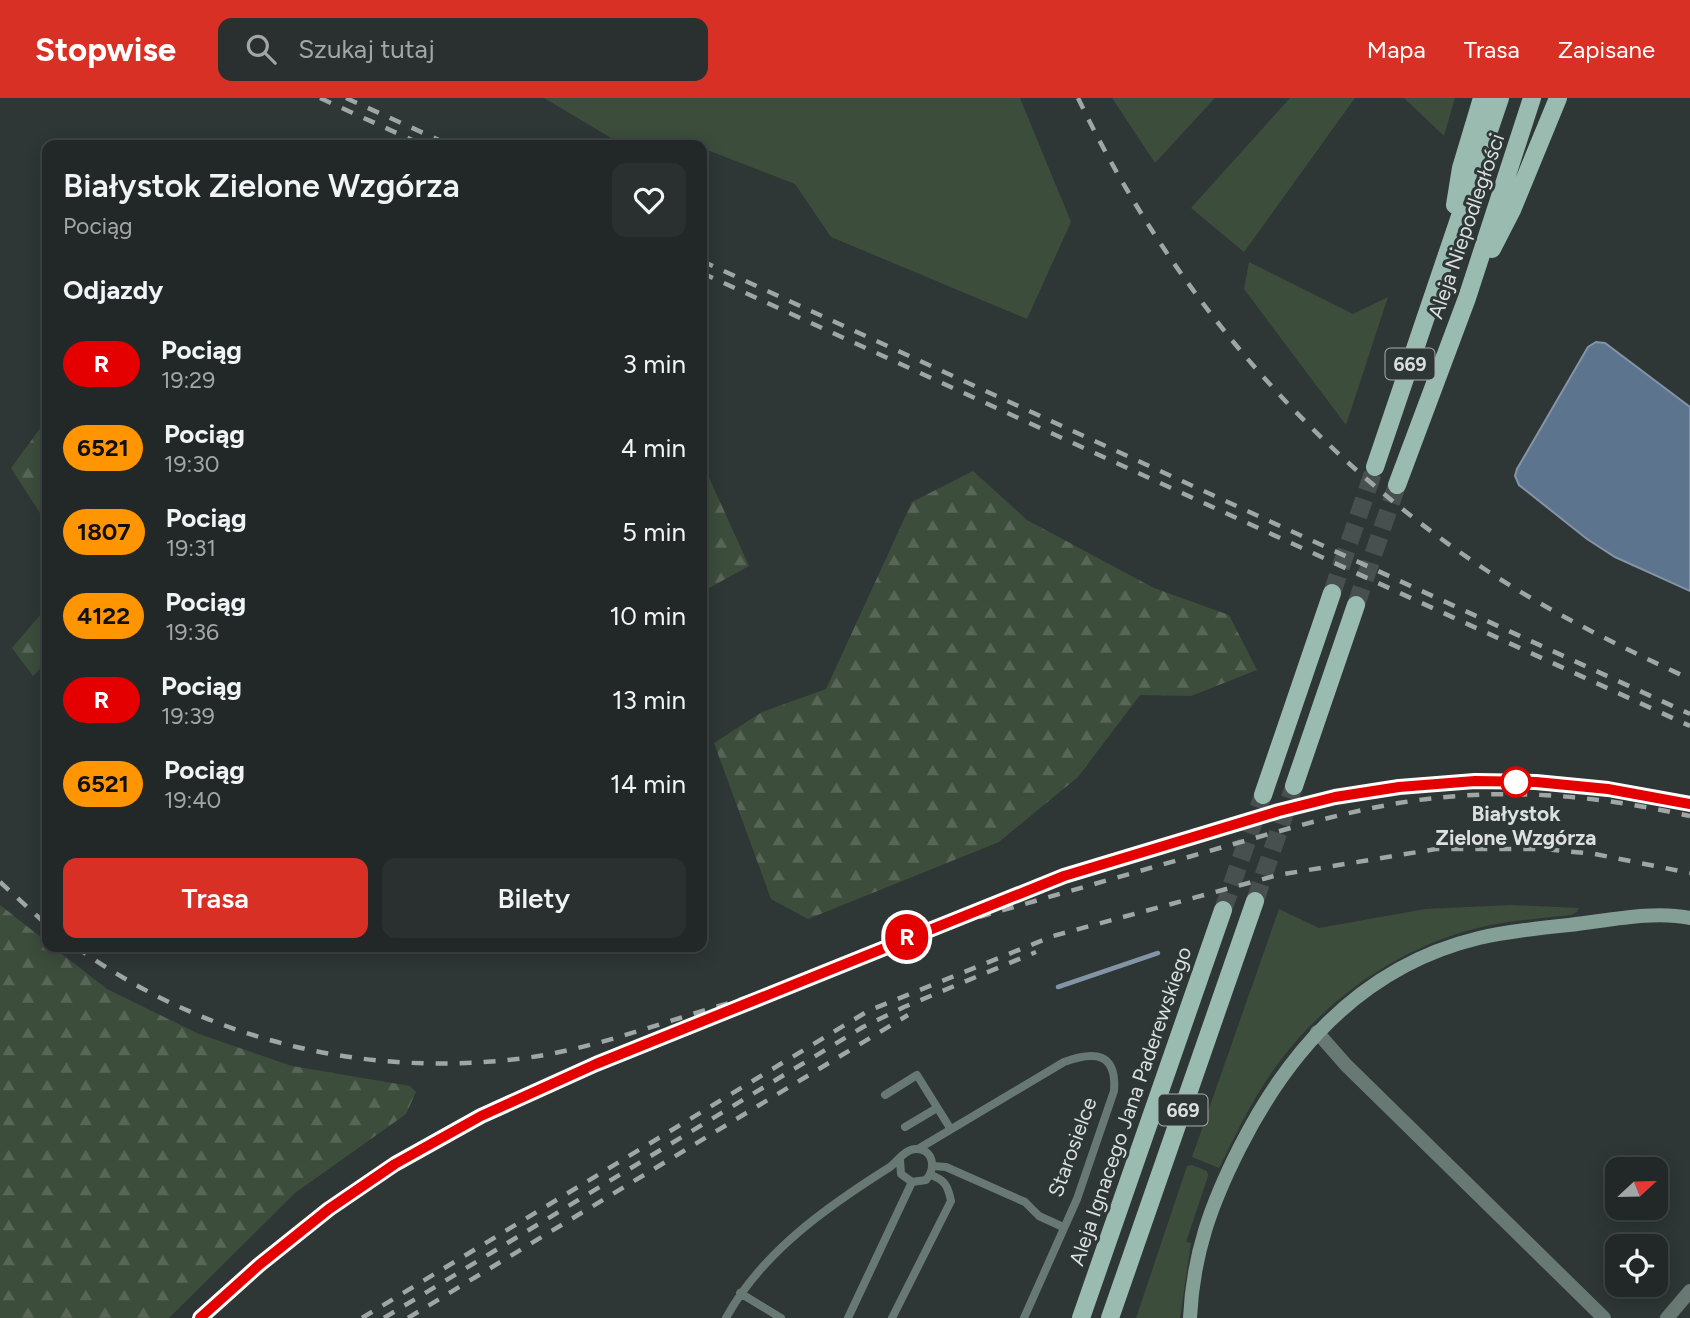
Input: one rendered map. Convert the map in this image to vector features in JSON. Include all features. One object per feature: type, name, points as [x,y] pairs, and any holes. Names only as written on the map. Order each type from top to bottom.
[{"type":"main road","points":[[1445,260],[1461,168],[1482,98]]},
{"type":"main road","name":"Aleja Niepodległości","points":[[1375,467],[1500,98]]},
{"type":"main road","name":"Aleja Niepodległości","points":[[1397,485],[1467,298],[1532,98]]},
{"type":"main road","points":[[1467,298],[1512,210],[1558,98]]},
{"type":"main road","points":[[1263,795],[1332,593]]},
{"type":"main road","points":[[1294,786],[1356,605]]},
{"type":"main road","name":"669","points":[[1110,1318],[1255,901]]},
{"type":"main road","name":"Aleja Ignacego Jana Paderewskiego","points":[[1081,1318],[1223,910]]},
{"type":"street","points":[[1190,1318],[1199,1245],[1224,1177],[1284,1070],[1317,1032],[1348,1003],[1376,982],[1413,962],[1478,938],[1632,917],[1690,918]]},
{"type":"street","points":[[1317,1032],[1346,1065],[1604,1318]]},
{"type":"street","points":[[1667,1318],[1690,1291]]},
{"type":"lane","name":"Starosielce","points":[[950,1128],[1064,1062],[1084,1055],[1100,1056],[1111,1065],[1115,1076],[1114,1091],[1086,1177],[1025,1316]]},
{"type":"lane","points":[[726,1318],[740,1293],[790,1240],[849,1192],[900,1160],[907,1152],[918,1149],[950,1128],[917,1075],[885,1095]]},
{"type":"lane","points":[[905,1127],[937,1108]]},
{"type":"lane","points":[[892,1318],[950,1201],[948,1188],[932,1170],[929,1155],[918,1149]]},
{"type":"lane","points":[[900,1160],[901,1174],[912,1182],[919,1183],[932,1170],[946,1167],[1025,1202],[1039,1216],[1063,1227]]},
{"type":"lane","points":[[860,1318],[849,1316],[912,1182]]},
{"type":"lane","points":[[740,1293],[781,1318]]},
{"type":"green space","points":[[544,98],[1020,98],[1071,222],[1027,319],[831,237],[795,184],[707,150],[707,140],[615,140]]},
{"type":"green space","points":[[1112,98],[1215,98],[1155,163]]},
{"type":"green space","points":[[1290,98],[1355,98],[1244,252],[1191,208]]},
{"type":"green space","points":[[1404,98],[1455,98],[1444,136]]},
{"type":"green space","points":[[1249,262],[1353,314],[1388,297],[1346,425],[1244,289]]},
{"type":"green space","points":[[42,426],[42,516],[11,468]]},
{"type":"green space","points":[[973,471],[1027,520],[1154,588],[1229,615],[1257,670],[1191,696],[1140,695],[1078,777],[999,842],[808,919],[771,899],[714,743],[762,712],[826,689],[912,502]]},
{"type":"green space","points":[[707,473],[749,566],[707,589]]},
{"type":"green space","points":[[42,613],[42,667],[33,676],[12,648]]},
{"type":"green space","points":[[0,905],[42,938],[42,952],[59,952],[107,989],[199,1034],[292,1066],[410,1086],[416,1092],[406,1114],[295,1193],[169,1318],[0,1318]]},
{"type":"green space","points":[[1511,905],[1579,908],[1571,915],[1501,923],[1456,934],[1389,965],[1329,1008],[1279,1062],[1243,1120],[1219,1168],[1192,1157],[1279,909],[1319,928],[1425,909]]},
{"type":"green space","points":[[1192,1165],[1207,1171],[1208,1176],[1186,1242],[1191,1243],[1180,1318],[1136,1318],[1187,1166]]},
{"type":"water","points":[[1596,342],[1605,343],[1690,407],[1690,591],[1615,557],[1587,539],[1519,485],[1515,476],[1588,347]]},
{"type":"waterway","points":[[1058,987],[1158,953]]},
{"type":"tunnel","points":[[1332,593],[1375,467]]},
{"type":"tunnel","points":[[1356,605],[1397,485]]},
{"type":"tunnel","points":[[1255,901],[1294,786]]},
{"type":"tunnel","points":[[1223,910],[1263,795]]},
{"type":"railway","points":[[320,98],[412,140]]},
{"type":"railway","points":[[346,98],[439,140]]},
{"type":"railway","points":[[1078,98],[1115,169],[1156,237],[1202,302],[1251,363],[1305,421],[1363,476],[1424,526],[1489,572],[1588,629],[1690,679]]},
{"type":"railway","points":[[707,263],[1690,714]]},
{"type":"railway","points":[[707,275],[1690,726]]},
{"type":"railway","points":[[84,952],[126,979],[179,1007],[233,1029],[290,1045],[347,1057],[406,1063],[465,1063],[525,1058],[603,1041],[756,995],[1072,873],[1239,822],[1341,796],[1403,786],[1444,783],[1527,783],[1609,790],[1690,805]]},
{"type":"railway","points":[[979,917],[1230,845],[1371,808],[1400,803],[1487,794],[1546,795],[1632,805],[1690,816]]},
{"type":"railway","points":[[362,1318],[868,1011],[1053,936],[1278,875],[1436,849],[1544,849],[1595,854],[1690,873]]},
{"type":"railway","points":[[0,882],[42,920]]},
{"type":"railway","points":[[384,1318],[863,1027],[1036,952]]},
{"type":"railway","points":[[408,1318],[908,1015]]},
{"type":"railway","points":[[200,1318],[260,1263],[323,1213],[425,1147],[519,1097],[702,1020]]},
{"type":"train","name":"R","points":[[200,1318],[259,1265],[329,1209],[395,1164],[481,1116],[596,1064],[993,902],[1064,876],[1251,818],[1335,797],[1399,787],[1475,781],[1536,782],[1608,789],[1690,804]]},
{"type":"place","name":"Białystok Zielone Wzgórza","points":[[1516,782]]}]
